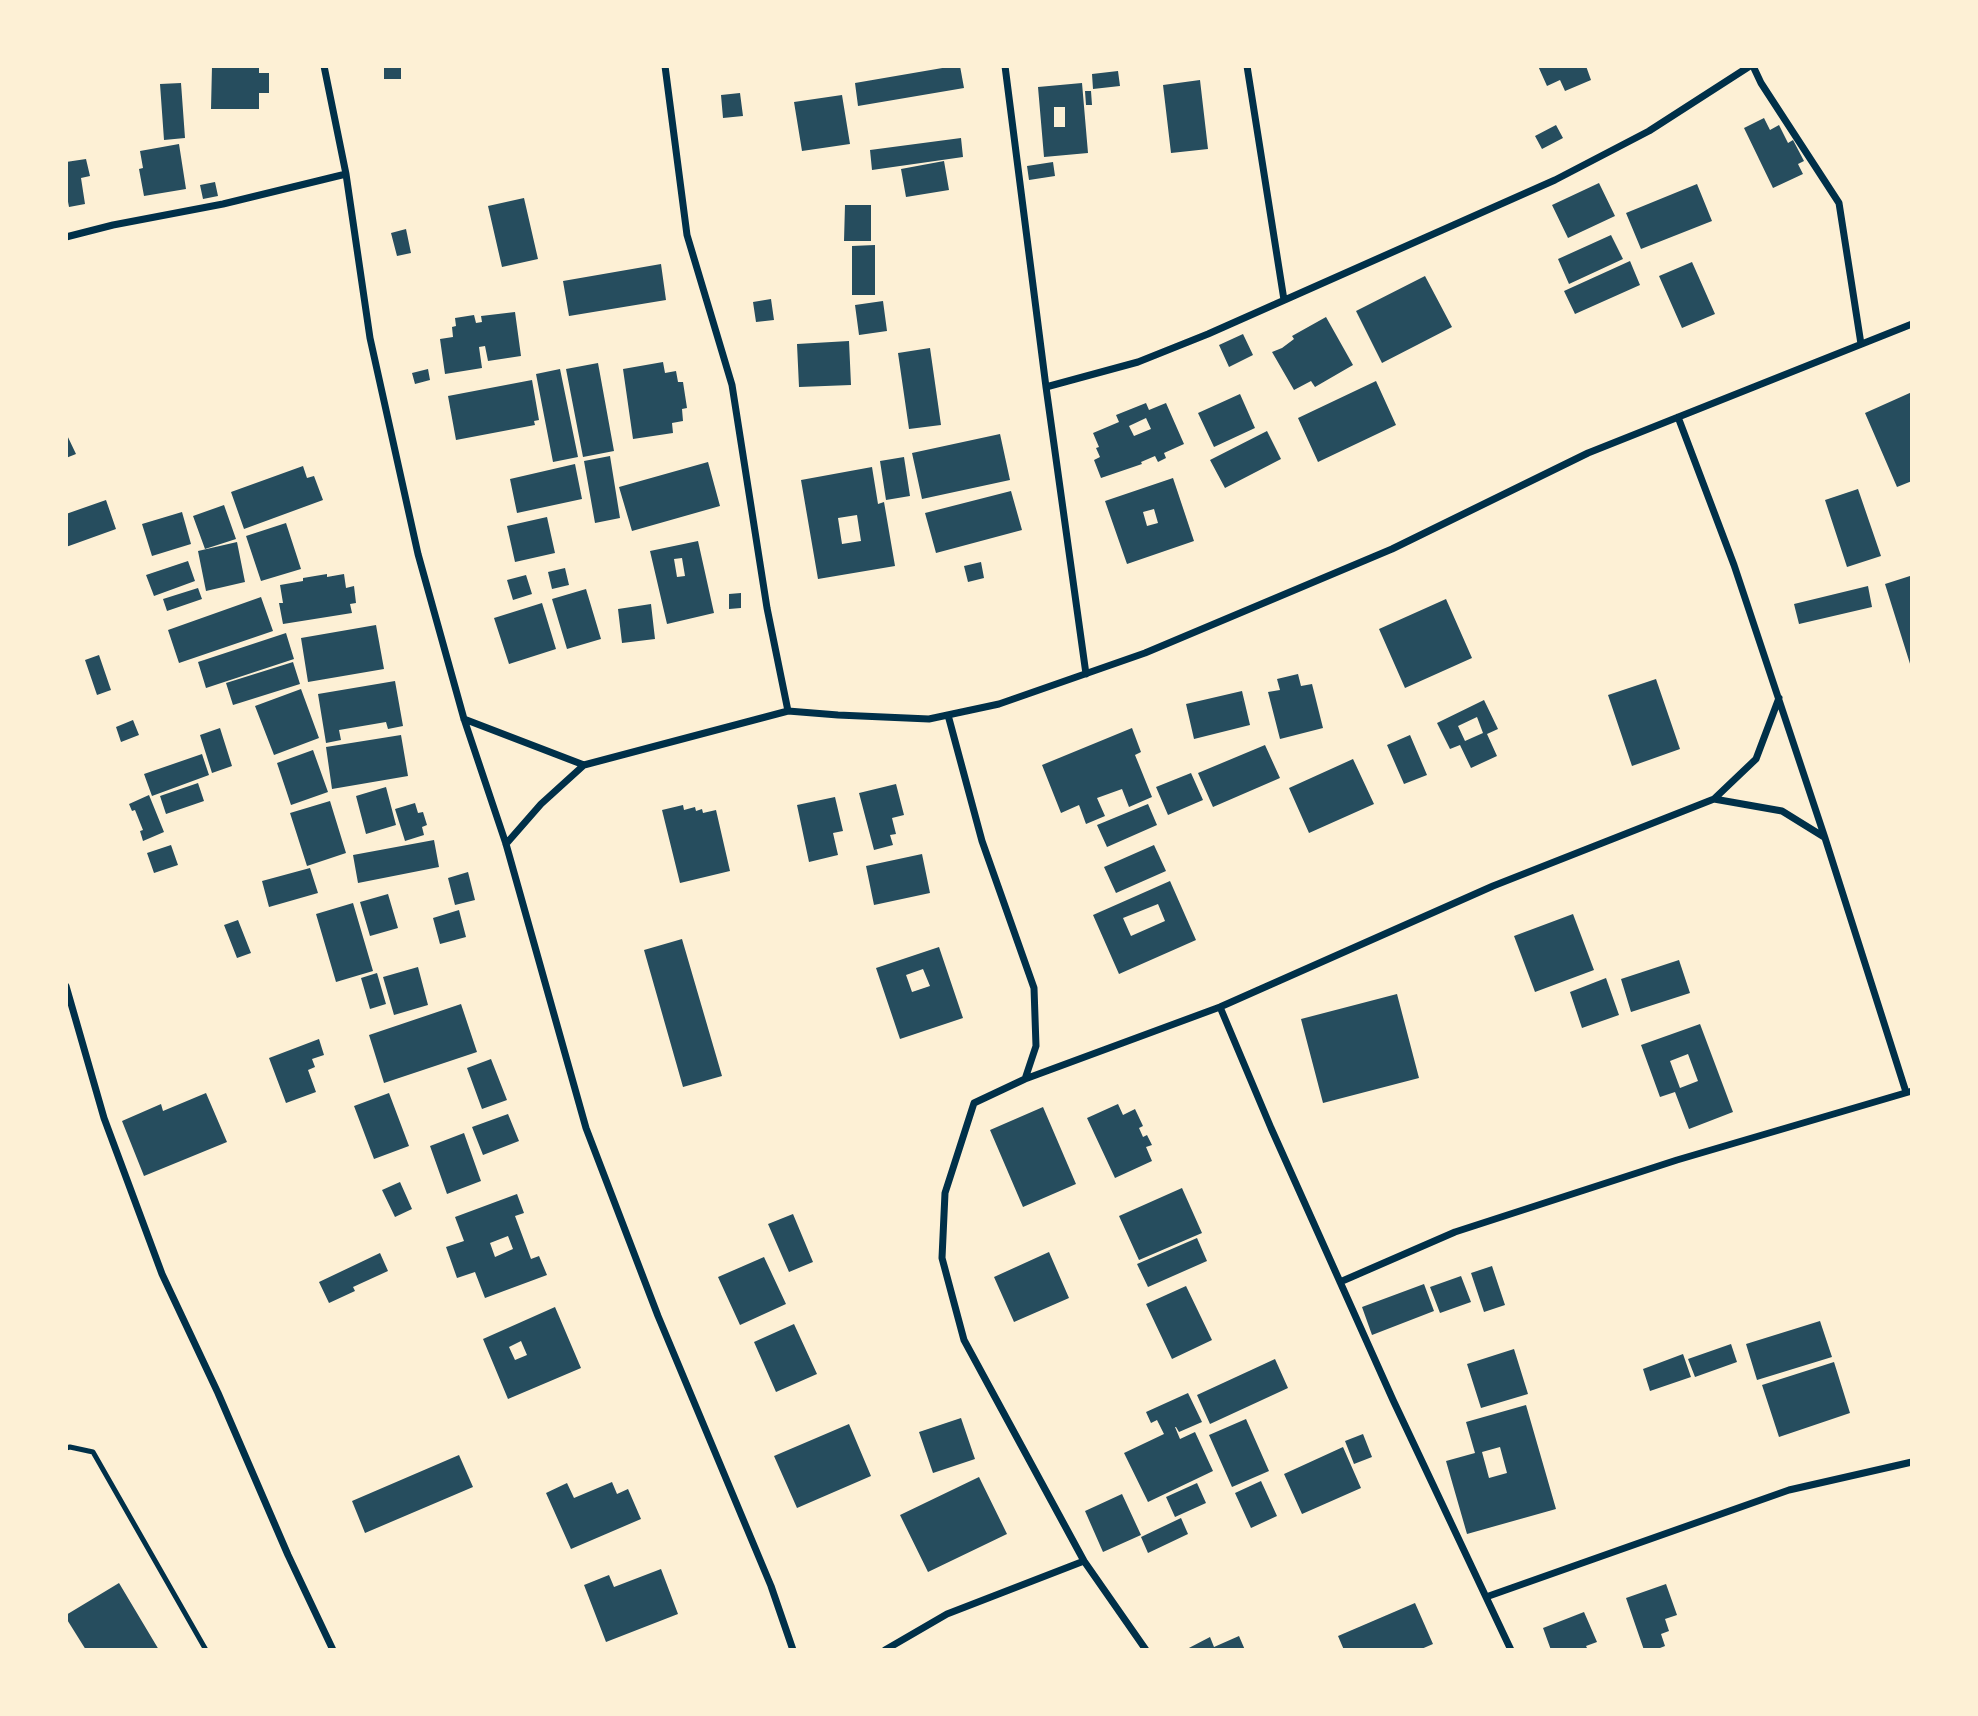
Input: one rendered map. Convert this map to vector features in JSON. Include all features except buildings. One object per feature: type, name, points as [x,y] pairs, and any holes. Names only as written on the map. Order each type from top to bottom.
[{"type":"street","points":[[324,66],[346,174],[370,338],[398,469],[418,554],[464,719],[506,844],[586,1128],[658,1317],[771,1586],[793,1650]]},
{"type":"street","points":[[665,66],[687,235],[732,385],[767,608],[788,710]]},
{"type":"street","points":[[1005,66],[1086,674]]},
{"type":"street","points":[[1247,66],[1284,300]]},
{"type":"street","points":[[1046,387],[1138,362],[1208,334],[1555,180],[1649,131],[1752,66],[1839,203],[1860,344]]},
{"type":"street","points":[[66,237],[223,204],[346,174]]},
{"type":"street","points":[[506,844],[541,804],[584,765],[788,710],[929,719],[999,705],[1145,653],[1392,550],[1588,453],[1912,324]]},
{"type":"street","points":[[1340,1282],[1455,1232],[1677,1160],[1909,1092],[1734,565],[1678,417]]},
{"type":"street","points":[[1146,1650],[1084,1561],[964,1340],[942,1258],[945,1193],[974,1103],[1024,1079],[1220,1007],[1493,886],[1714,799],[1756,759],[1779,698]]},
{"type":"street","points":[[948,715],[982,841],[1034,988],[1036,1046],[1024,1079]]},
{"type":"street","points":[[464,719],[584,765]]},
{"type":"street","points":[[1714,799],[1782,811],[1825,838]]},
{"type":"street","points":[[66,986],[104,1118],[162,1274],[333,1650]]},
{"type":"street","points":[[1220,1007],[1340,1282],[1511,1650]]},
{"type":"street","points":[[1486,1597],[1788,1490],[1912,1462]]},
{"type":"street","points":[[885,1650],[947,1614],[1084,1561]]},
{"type":"lane","points":[[68,1445],[93,1452],[206,1650]]}]
